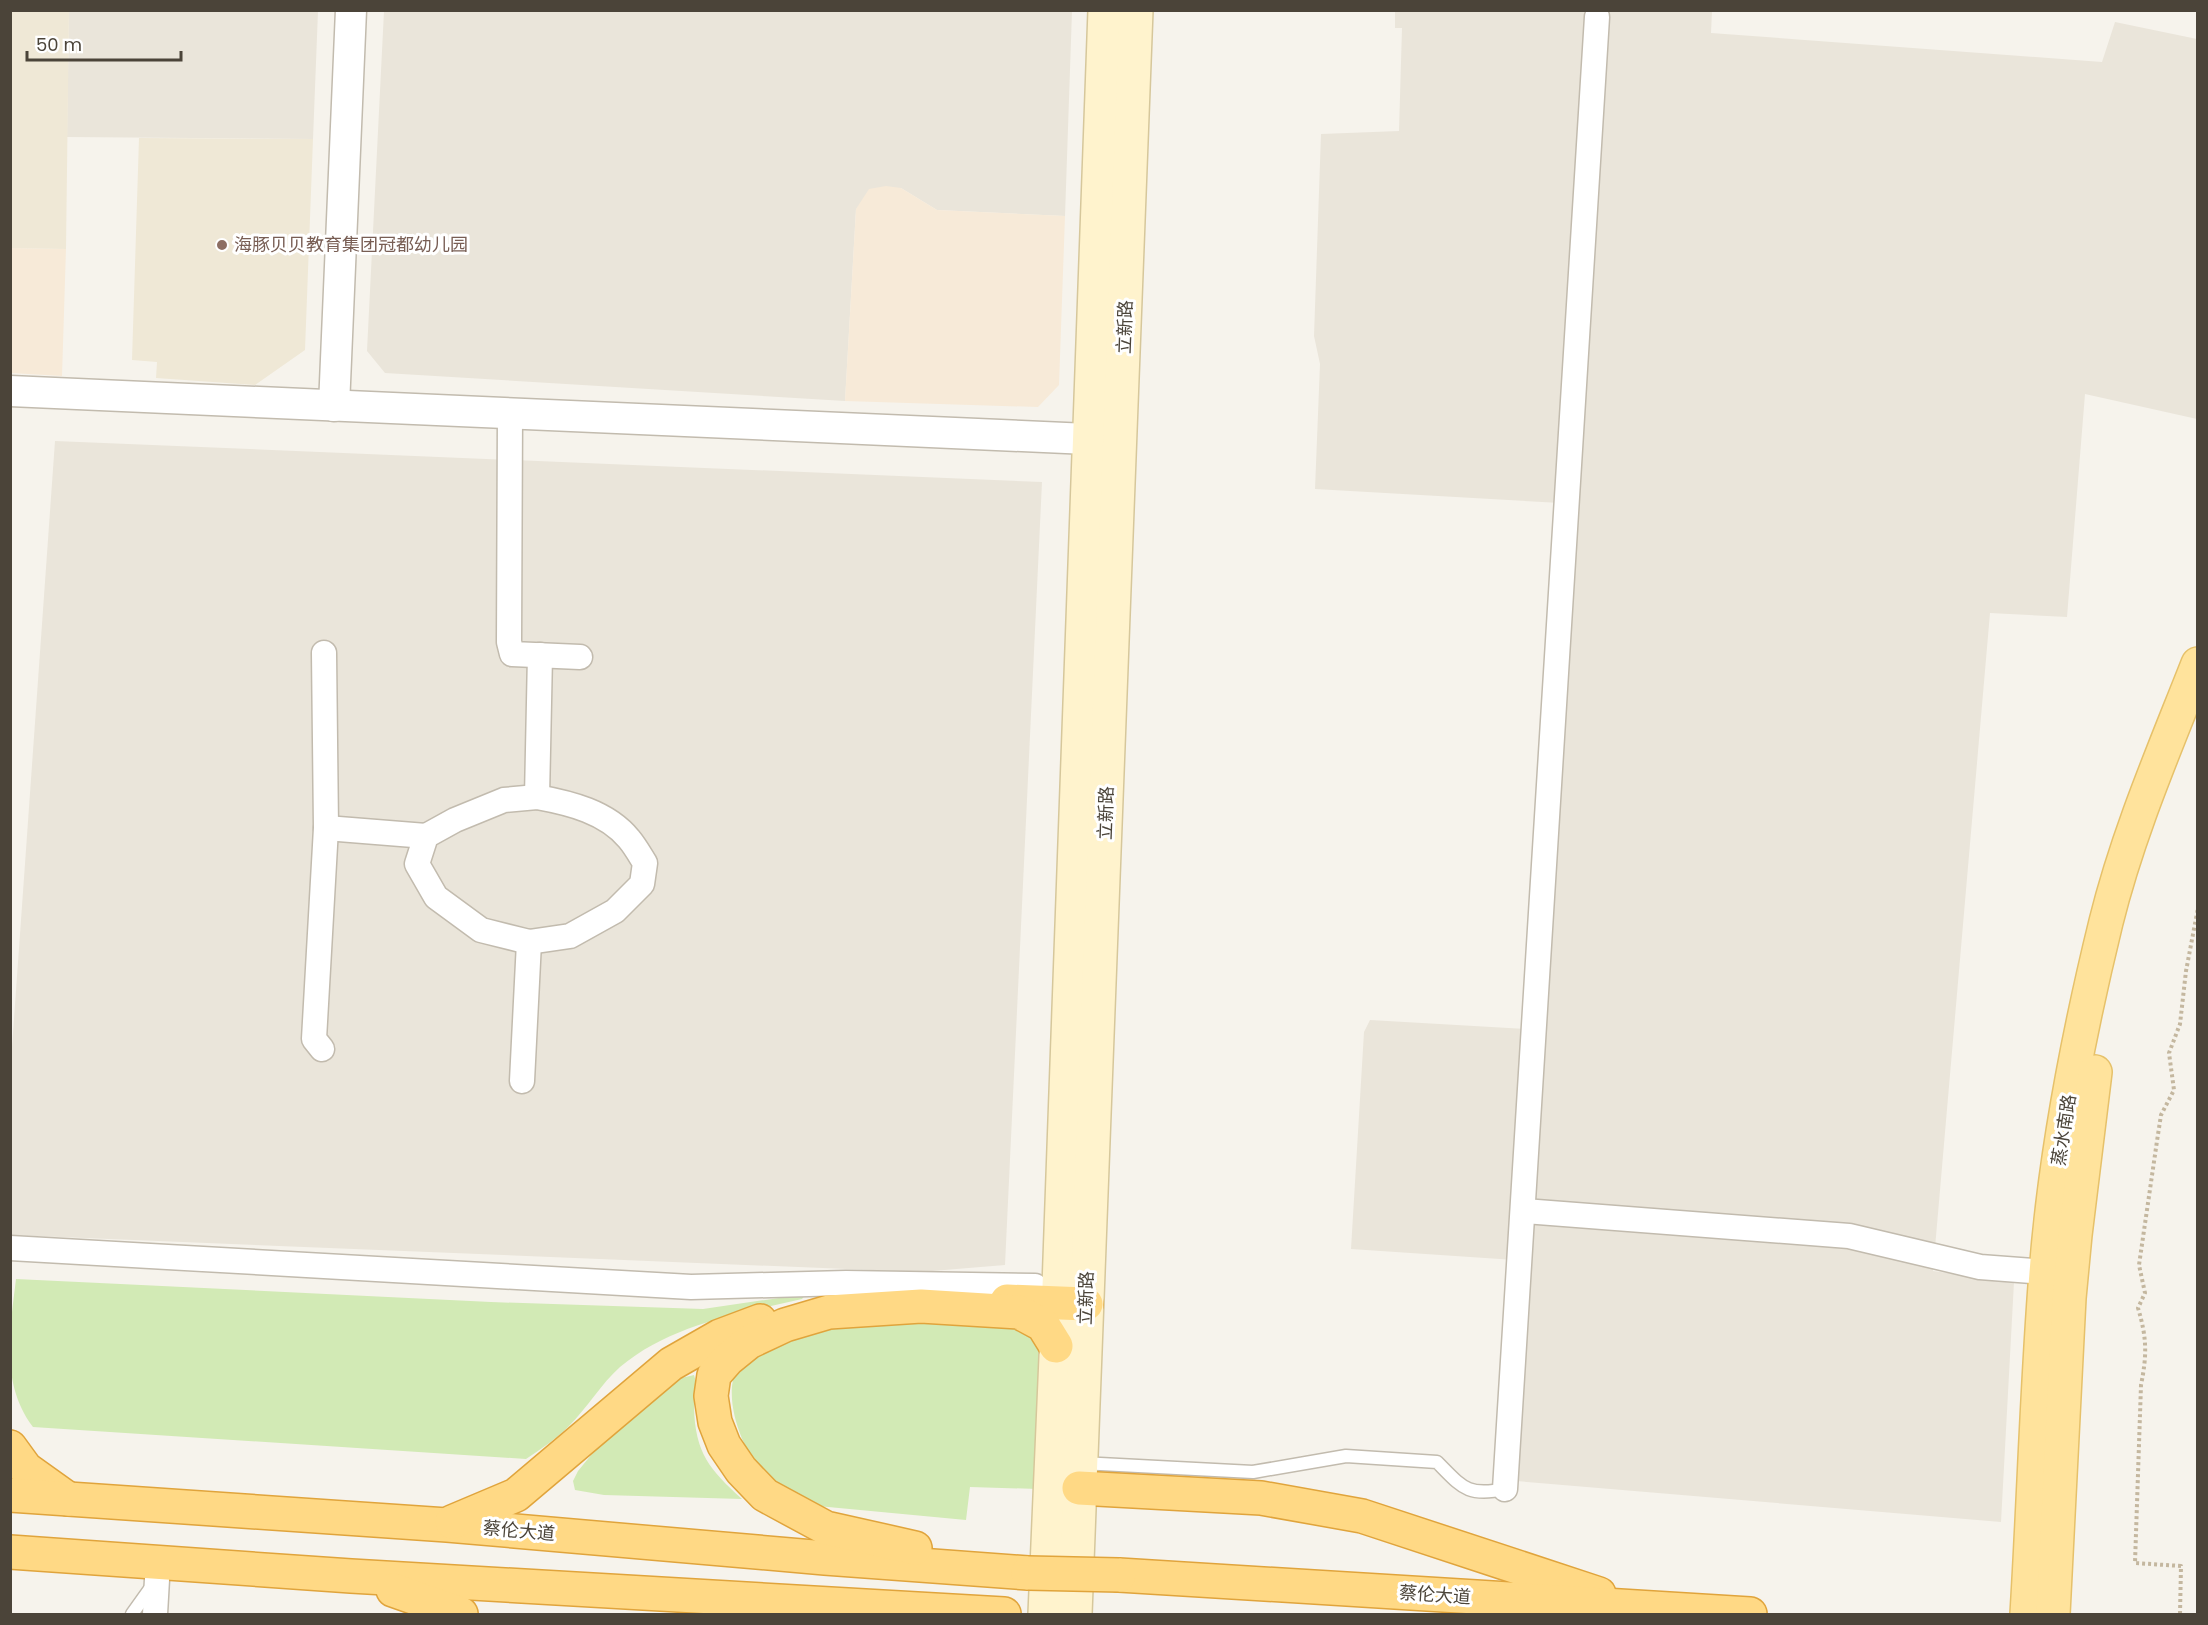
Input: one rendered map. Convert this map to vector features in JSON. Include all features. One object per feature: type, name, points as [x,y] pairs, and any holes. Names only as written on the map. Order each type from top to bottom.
[{"type":"highway","points":[[447,1525],[516,1496],[671,1364],[720,1336],[781,1313],[835,1303],[926,1298],[1068,1298]]},
{"type":"highway","points":[[1028,1573],[826,1528],[765,1495],[741,1470],[724,1445],[715,1422],[711,1396],[714,1375],[748,1342],[784,1325],[829,1312],[921,1306],[1020,1312],[1043,1325],[1056,1346]]},
{"type":"highway","points":[[10,1447],[26,1468],[68,1499]]},
{"type":"highway","points":[[1079,1475],[1262,1498],[1362,1516],[1643,1608]]},
{"type":"highway","name":"蔡伦大道","points":[[10,1495],[447,1525],[1028,1573],[1119,1575],[1750,1614]]},
{"type":"highway","points":[[10,1552],[158,1571],[351,1576],[1004,1614]]},
{"type":"highway","points":[[351,1576],[461,1614]]},
{"type":"main road","name":"立新路","points":[[1075,1614],[1079,1475],[1068,1298],[1088,439],[1105,10]]},
{"type":"main road","name":"立新路","points":[[1045,1614],[1056,1346],[1068,1298],[1136,10]]},
{"type":"main road","name":"蒸水南路","points":[[2027,1614],[2046,1272],[2062,1138],[2075,1065],[2106,921],[2140,814],[2198,664]]},
{"type":"main road","name":"蒸水南路","points":[[2053,1614],[2069,1298],[2074,1235],[2096,1069],[2126,922],[2163,805],[2198,720]]},
{"type":"street","points":[[334,406],[351,10]]},
{"type":"street","points":[[1505,1489],[1597,17]]},
{"type":"street","points":[[10,391],[1088,439]]},
{"type":"street","points":[[510,414],[509,642],[512,654],[580,657]]},
{"type":"street","points":[[322,1049],[314,1039],[326,828],[324,653]]},
{"type":"street","points":[[537,797],[540,656]]},
{"type":"street","points":[[326,828],[426,836],[454,820],[504,800],[537,797],[571,803],[601,817],[628,838],[645,863],[642,884],[615,912],[570,936],[529,942],[481,930],[436,897],[417,864],[426,836]]},
{"type":"street","points":[[522,1081],[529,942]]},
{"type":"street","points":[[1524,1211],[1849,1236],[1980,1267],[2046,1272]]},
{"type":"street","points":[[10,1248],[691,1287],[846,1283],[1068,1298]]},
{"type":"street","points":[[155,1614],[158,1571]]},
{"type":"lane","points":[[1079,1475],[1253,1472],[1346,1456],[1437,1462],[1463,1488],[1484,1493],[1505,1489]]},
{"type":"lane","points":[[132,1614],[158,1571]]},
{"type":"path","points":[[2180,1614],[2181,1566],[2135,1563],[2140,1385],[2145,1361],[2145,1332],[2138,1308],[2145,1293],[2139,1265],[2162,1115],[2174,1090],[2169,1053],[2181,1024],[2186,971],[2198,908]]},
{"type":"shaded area","points":[[11,10],[69,11],[66,249],[11,248]]},
{"type":"shaded area","points":[[69,11],[318,11],[313,139],[67,137]]},
{"type":"shaded area","points":[[384,11],[1072,11],[1065,216],[937,210],[901,188],[856,209],[845,401],[385,373],[367,351]]},
{"type":"shaded area","points":[[1395,11],[1712,11],[1711,33],[2102,62],[2115,22],[2197,39],[2197,419],[2085,394],[2067,617],[1990,613],[1933,1271],[2014,1282],[2001,1522],[1516,1481],[1530,1261],[1351,1249],[1364,1032],[1370,1020],[1526,1029],[1560,503],[1315,489],[1320,364],[1314,336],[1321,134],[1399,131],[1402,28],[1395,28]]},
{"type":"shaded area","name":"海豚贝贝教育集团冠都幼儿园","points":[[139,138],[313,139],[305,350],[255,385],[156,378],[157,362],[132,360]]},
{"type":"shaded area","points":[[886,186],[901,188],[937,210],[1065,216],[1059,385],[1038,407],[845,401],[856,209],[869,189]]},
{"type":"shaded area","points":[[10,248],[66,249],[62,376],[11,373]]},
{"type":"shaded area","points":[[55,441],[1042,482],[1005,1265],[920,1272],[11,1235],[11,1061]]},
{"type":"green space","points":[[16,1279],[491,1302],[703,1309],[806,1294],[802,1299],[706,1322],[661,1340],[640,1352],[613,1374],[564,1431],[526,1459],[33,1427],[23,1410],[12,1374],[10,1337]]},
{"type":"green space","points":[[845,1318],[1026,1327],[1044,1342],[1038,1489],[970,1487],[966,1520],[807,1505],[773,1483],[754,1461],[738,1428],[733,1410],[734,1375],[741,1361],[754,1350]]},
{"type":"green space","points":[[694,1375],[696,1383],[695,1423],[701,1449],[721,1479],[742,1499],[604,1495],[575,1490],[573,1481],[578,1471],[606,1437],[673,1380]]},
{"type":"place","name":"海豚贝贝教育集团冠都幼儿园","points":[[222,245]]}]
